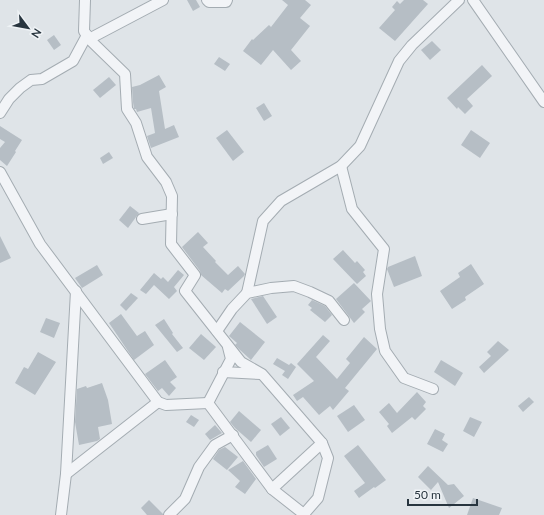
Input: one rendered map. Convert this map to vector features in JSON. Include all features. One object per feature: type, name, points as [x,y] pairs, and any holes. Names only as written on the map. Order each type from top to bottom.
[{"type":"street","points":[[85,0],[84,31],[88,37],[125,74],[127,109],[136,123],[146,157],[166,182],[172,196],[171,244],[195,275],[186,291],[241,362],[262,374],[322,443],[328,458],[318,498],[305,514],[272,489],[208,403]]},
{"type":"street","points":[[0,113],[9,99],[31,80],[42,79],[73,61],[88,37],[163,0]]},
{"type":"street","points":[[207,0],[209,2],[226,2],[227,0]]},
{"type":"street","points":[[217,331],[232,309],[247,293],[263,221],[281,201],[341,166],[360,146],[400,61],[412,45],[459,0]]},
{"type":"street","points":[[473,0],[544,102]]},
{"type":"street","points":[[341,166],[352,209],[384,248],[377,294],[380,329],[385,351],[404,378],[433,389]]},
{"type":"street","points":[[0,172],[40,244],[158,402],[166,405],[208,403]]},
{"type":"street","points":[[142,218],[172,214]]},
{"type":"street","points":[[247,293],[271,288],[294,286],[329,301],[344,320]]},
{"type":"street","points":[[61,515],[66,474],[76,291]]},
{"type":"street","points":[[208,403],[231,359],[230,350],[224,340]]},
{"type":"street","points":[[223,372],[262,374]]},
{"type":"street","points":[[66,474],[158,402]]},
{"type":"street","points":[[169,515],[186,499],[199,467],[215,445],[233,435]]},
{"type":"street","points":[[272,489],[322,443]]},
{"type":"building","points":[[187,0],[196,0],[200,7],[193,11]]},
{"type":"building","points":[[282,0],[305,0],[311,5],[300,18],[310,26],[291,50],[301,61],[291,70],[273,50],[261,65],[243,51],[252,39],[253,40],[269,25],[271,27],[288,5]]},
{"type":"building","points":[[404,0],[423,0],[428,4],[395,41],[379,28],[395,10],[392,7],[397,1],[400,4]]},
{"type":"building","points":[[54,35],[61,45],[54,50],[47,40]]},
{"type":"building","points":[[432,41],[441,50],[430,60],[421,50]]},
{"type":"building","points":[[219,57],[230,64],[225,71],[214,64]]},
{"type":"building","points":[[482,65],[492,76],[467,99],[473,106],[465,114],[458,107],[457,109],[447,98]]},
{"type":"building","points":[[159,75],[166,87],[159,91],[165,129],[174,125],[179,137],[151,148],[147,136],[155,133],[151,108],[137,112],[136,109],[134,109],[132,87],[140,85]]},
{"type":"building","points":[[109,77],[116,85],[100,98],[93,90]]},
{"type":"building","points":[[264,103],[272,116],[264,121],[256,108]]},
{"type":"building","points":[[0,126],[22,140],[7,166],[0,160],[0,148],[5,142],[0,139]]},
{"type":"building","points":[[227,130],[244,152],[233,161],[216,138]]},
{"type":"building","points":[[471,130],[490,143],[480,158],[461,145]]},
{"type":"building","points":[[109,152],[113,158],[103,164],[100,158]]},
{"type":"building","points":[[130,206],[139,213],[128,228],[119,220]]},
{"type":"building","points":[[198,232],[208,243],[203,247],[228,275],[238,266],[245,274],[228,291],[225,289],[222,293],[201,275],[200,271],[182,247]]},
{"type":"building","points":[[0,236],[11,258],[0,263]]},
{"type":"building","points":[[343,250],[355,263],[357,261],[365,270],[363,272],[366,276],[357,284],[333,259]]},
{"type":"building","points":[[415,256],[422,276],[394,287],[387,269],[388,267]]},
{"type":"building","points":[[471,264],[484,284],[465,297],[466,300],[452,309],[440,291],[460,277],[458,273]]},
{"type":"building","points":[[97,265],[103,275],[82,288],[75,278]]},
{"type":"building","points":[[178,270],[184,275],[174,287],[177,291],[169,299],[154,285],[146,294],[140,290],[154,273],[161,279],[163,277],[168,282]]},
{"type":"building","points":[[354,283],[371,301],[362,309],[365,312],[354,323],[336,299]]},
{"type":"building","points":[[131,293],[138,298],[126,311],[120,305]]},
{"type":"building","points":[[263,296],[277,317],[267,324],[251,299]]},
{"type":"building","points":[[312,300],[325,306],[332,315],[325,322],[310,310],[312,308],[308,305]]},
{"type":"building","points":[[121,314],[137,336],[145,331],[154,345],[134,360],[109,323]]},
{"type":"building","points":[[46,318],[60,323],[54,338],[40,332]]},
{"type":"building","points":[[164,319],[173,333],[172,334],[183,348],[177,352],[155,325]]},
{"type":"building","points":[[240,322],[265,342],[251,360],[235,345],[237,343],[229,336]]},
{"type":"building","points":[[201,334],[216,347],[204,360],[189,348]]},
{"type":"building","points":[[323,335],[330,341],[316,357],[337,379],[350,363],[346,359],[364,337],[377,349],[345,388],[349,391],[333,410],[330,406],[319,415],[303,397],[297,401],[293,395],[314,381],[297,364]]},
{"type":"building","points":[[498,341],[509,350],[484,373],[479,367],[491,356],[487,352]]},
{"type":"building","points":[[38,352],[56,362],[35,395],[15,383],[24,367],[28,369]]},
{"type":"building","points":[[277,358],[289,365],[291,363],[296,367],[288,379],[282,375],[285,371],[273,364]]},
{"type":"building","points":[[165,360],[177,377],[170,382],[176,388],[169,396],[162,388],[158,391],[145,374]]},
{"type":"building","points":[[441,360],[463,373],[455,386],[434,372]]},
{"type":"building","points":[[102,383],[108,400],[112,424],[98,427],[100,439],[97,441],[79,445],[75,422],[77,389],[86,386],[87,388]]},
{"type":"building","points":[[417,392],[426,402],[423,406],[426,409],[415,420],[412,417],[392,433],[387,426],[389,424],[379,412],[389,403],[397,413]]},
{"type":"building","points":[[529,397],[534,402],[523,412],[518,406]]},
{"type":"building","points":[[354,405],[365,420],[348,432],[337,416]]},
{"type":"building","points":[[239,411],[261,430],[251,442],[230,422]]},
{"type":"building","points":[[191,415],[199,420],[194,427],[186,422]]},
{"type":"building","points":[[281,417],[290,428],[280,436],[271,424]]},
{"type":"building","points":[[470,417],[482,422],[474,437],[463,431]]},
{"type":"building","points":[[215,425],[222,433],[210,440],[205,434]]},
{"type":"building","points":[[435,429],[445,434],[442,440],[448,444],[443,452],[427,444]]},
{"type":"building","points":[[268,445],[277,459],[264,467],[256,455],[256,452]]},
{"type":"building","points":[[358,445],[386,480],[359,498],[354,491],[365,483],[344,456]]},
{"type":"building","points":[[225,447],[238,457],[227,470],[213,459],[219,450]]},
{"type":"building","points":[[243,461],[256,479],[245,494],[235,487],[240,481],[228,470]]},
{"type":"building","points":[[428,466],[448,485],[454,484],[464,496],[449,508],[438,482],[431,490],[418,477]]},
{"type":"building","points":[[473,498],[502,508],[499,515],[467,515]]},
{"type":"building","points":[[149,500],[163,515],[147,515],[141,508]]}]
